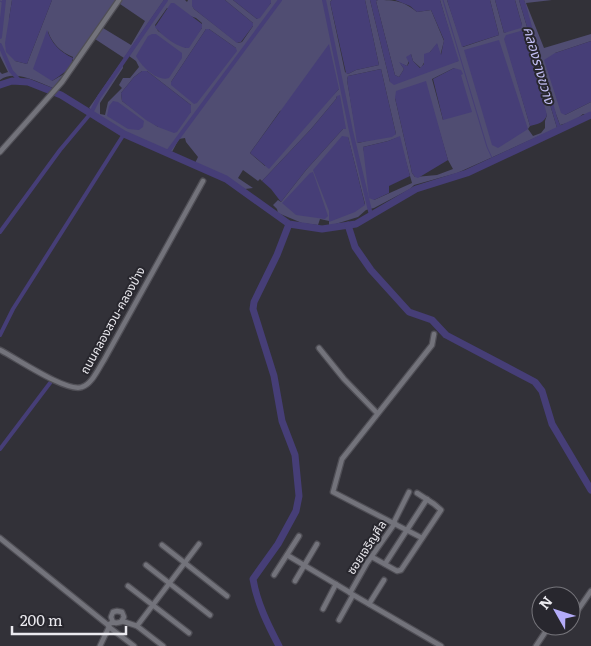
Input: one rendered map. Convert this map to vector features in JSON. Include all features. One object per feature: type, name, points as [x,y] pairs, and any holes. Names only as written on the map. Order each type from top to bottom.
[{"type":"street","points":[[0,152],[62,82],[119,0]]},
{"type":"street","name":"ถนนคลองสวน-คลองป่าง","points":[[0,350],[57,382],[73,388],[84,387],[104,360],[157,260],[203,181]]},
{"type":"street","name":"ซอยเจริญศีล","points":[[351,594],[394,522],[333,492],[342,459],[432,345],[434,334]]},
{"type":"street","points":[[319,348],[344,379],[378,413]]},
{"type":"street","points":[[409,492],[394,522],[422,538]]},
{"type":"street","points":[[372,557],[400,571],[440,510],[416,493]]},
{"type":"street","points":[[385,564],[427,499]]},
{"type":"street","points":[[274,575],[299,536]]},
{"type":"street","points":[[0,538],[134,646]]},
{"type":"street","points":[[137,626],[199,544]]},
{"type":"street","points":[[295,581],[317,544]]},
{"type":"street","points":[[162,546],[227,596]]},
{"type":"street","name":"ซอยเจริญศีล","points":[[287,555],[441,646]]},
{"type":"street","points":[[146,566],[210,615]]},
{"type":"street","points":[[368,604],[384,580]]},
{"type":"street","points":[[323,610],[336,584]]},
{"type":"street","points":[[128,586],[189,633]]},
{"type":"street","points":[[581,606],[591,591]]},
{"type":"street","points":[[339,620],[351,594]]},
{"type":"street","points":[[113,622],[111,614],[117,610],[122,613],[122,621]]},
{"type":"street","points":[[113,622],[118,623],[122,621],[137,626],[163,646]]},
{"type":"street","points":[[100,646],[109,626],[113,622]]},
{"type":"shaded area","points":[[0,0],[12,0],[9,19],[15,61],[27,64],[52,0],[116,0],[73,61],[73,57],[55,44],[48,31],[52,81],[64,74],[53,88],[19,76],[6,77],[0,80],[0,72],[2,74],[8,72],[0,56]]},
{"type":"shaded area","points":[[122,0],[164,0],[124,58],[95,39],[103,28],[131,45],[145,21],[120,4]]},
{"type":"shaded area","points":[[167,0],[185,0],[187,2],[192,0],[194,9],[238,43],[242,42],[253,26],[253,23],[225,0],[233,0],[257,19],[271,3],[271,0],[332,0],[330,2],[345,72],[348,74],[356,70],[379,65],[365,0],[370,0],[390,82],[458,61],[440,0],[447,0],[463,47],[499,35],[490,0],[495,0],[504,33],[522,25],[515,0],[519,0],[557,128],[457,173],[414,185],[374,208],[366,210],[358,217],[329,226],[329,221],[320,219],[318,225],[302,223],[278,213],[273,205],[278,200],[281,202],[306,170],[343,129],[337,96],[311,129],[262,181],[260,179],[258,181],[243,170],[238,178],[253,188],[245,189],[195,163],[198,157],[185,138],[179,139],[172,152],[128,134],[89,108],[122,61],[123,68],[100,103],[100,114],[105,115],[108,102],[122,88],[119,85],[123,78],[130,78],[139,67],[136,61],[129,56]],"holes":[[[167,8],[196,18],[202,23],[202,28],[186,48],[158,31],[155,25]],[[206,29],[209,29],[236,48],[171,82]],[[505,39],[547,115],[545,128],[541,133],[533,136],[528,129],[530,126]],[[454,68],[461,75],[443,120],[432,79]],[[381,69],[396,134],[358,143],[347,80],[348,76]],[[142,71],[147,71],[191,105],[191,112],[158,127],[122,101],[121,93],[134,77]],[[339,89],[265,166],[250,153],[280,111]],[[395,98],[437,123],[448,160],[453,169],[437,175],[415,177],[412,173]],[[348,137],[365,204],[330,221],[329,211]],[[399,137],[412,183],[374,200],[363,147]]]},
{"type":"shaded area","points":[[524,0],[552,0],[526,3],[544,48],[591,34],[591,41],[555,53],[565,115],[591,102],[591,114],[583,114],[574,121],[560,125],[552,103]]},
{"type":"shaded area","points":[[376,1],[399,2],[417,12],[431,10],[444,41],[440,56],[437,44],[421,68],[413,61],[411,54],[407,66],[400,63],[404,69],[399,77],[395,75]]},
{"type":"water","points":[[12,0],[52,0],[27,64],[15,61],[6,52],[5,43]]},
{"type":"water","points":[[192,0],[225,0],[253,23],[253,26],[241,42],[237,43],[194,9]]},
{"type":"water","points":[[233,0],[271,0],[271,3],[260,18],[257,19]]},
{"type":"water","points":[[332,0],[365,0],[379,65],[346,73],[330,2]]},
{"type":"water","points":[[370,0],[378,0],[376,1],[395,75],[399,77],[404,69],[399,62],[407,66],[409,63],[406,57],[411,54],[413,61],[420,68],[424,64],[424,54],[430,52],[437,43],[441,55],[444,40],[431,10],[417,12],[410,6],[395,0],[440,0],[459,61],[394,85],[390,82]]},
{"type":"water","points":[[447,0],[490,0],[499,35],[462,47]]},
{"type":"water","points":[[495,0],[515,0],[522,25],[521,28],[504,33]]},
{"type":"water","name":"คลองรางขวาง","points":[[519,0],[524,0],[526,5],[557,117],[560,125],[563,126],[555,130],[557,128]]},
{"type":"water","points":[[171,3],[174,3],[202,24],[202,28],[189,48],[170,41],[155,27]]},
{"type":"water","points":[[206,29],[209,29],[236,48],[237,51],[197,103],[194,104],[171,85],[171,82]]},
{"type":"water","points":[[47,30],[57,47],[73,58],[68,69],[52,81],[33,69]]},
{"type":"water","points":[[524,30],[547,115],[538,124],[530,126],[504,39],[506,35]]},
{"type":"water","points":[[156,34],[182,53],[182,58],[169,78],[159,78],[145,68],[136,56],[148,36]]},
{"type":"water","points":[[499,40],[528,129],[498,148],[492,145],[464,50]]},
{"type":"water","points":[[591,41],[591,102],[565,115],[561,113],[544,60],[555,53]]},
{"type":"water","points":[[329,44],[339,89],[269,169],[250,153]]},
{"type":"water","points":[[454,68],[461,70],[463,74],[461,75],[472,112],[443,120],[433,79]]},
{"type":"water","points":[[381,69],[396,134],[392,137],[357,143],[347,80],[348,76]]},
{"type":"water","points":[[142,71],[147,71],[191,105],[191,112],[177,132],[174,133],[158,127],[122,101],[121,93],[134,77]]},
{"type":"water","points":[[426,81],[448,160],[418,178],[412,173],[395,98],[396,91]]},
{"type":"water","points":[[340,95],[346,129],[343,129],[306,170],[281,202],[262,181],[311,129],[337,96]]},
{"type":"water","points":[[113,101],[118,102],[144,121],[143,127],[139,130],[128,129],[107,116],[109,106]]},
{"type":"water","points":[[342,136],[348,137],[349,140],[365,205],[355,212],[329,222],[329,211],[313,170]]},
{"type":"water","points":[[400,136],[410,176],[389,186],[389,193],[374,200],[369,198],[363,147]]},
{"type":"water","points":[[313,172],[328,216],[325,219],[296,215],[282,203]]},
{"type":"waterway","points":[[0,37],[4,0]]},
{"type":"waterway","points":[[0,232],[60,150],[91,113],[99,97],[166,0]]},
{"type":"waterway","points":[[167,153],[280,0]]},
{"type":"waterway","points":[[324,0],[351,131],[371,215]]},
{"type":"waterway","points":[[443,0],[487,147],[493,160]]},
{"type":"waterway","points":[[0,1],[4,3]]},
{"type":"waterway","points":[[0,45],[11,71],[20,81]]},
{"type":"waterway","points":[[0,85],[12,81],[28,82],[61,95],[124,134],[226,179],[289,224],[322,229],[356,224],[416,189],[467,173],[591,115]]},
{"type":"waterway","points":[[0,335],[13,309],[124,134]]},
{"type":"waterway","points":[[279,646],[260,605],[253,579],[278,544],[296,511],[299,496],[295,455],[282,421],[274,376],[253,309],[254,302],[277,255],[289,224]]},
{"type":"waterway","points":[[348,225],[355,247],[371,270],[409,312],[432,320],[446,335],[535,382],[542,391],[552,424],[591,490]]},
{"type":"waterway","points":[[0,449],[50,383]]}]
